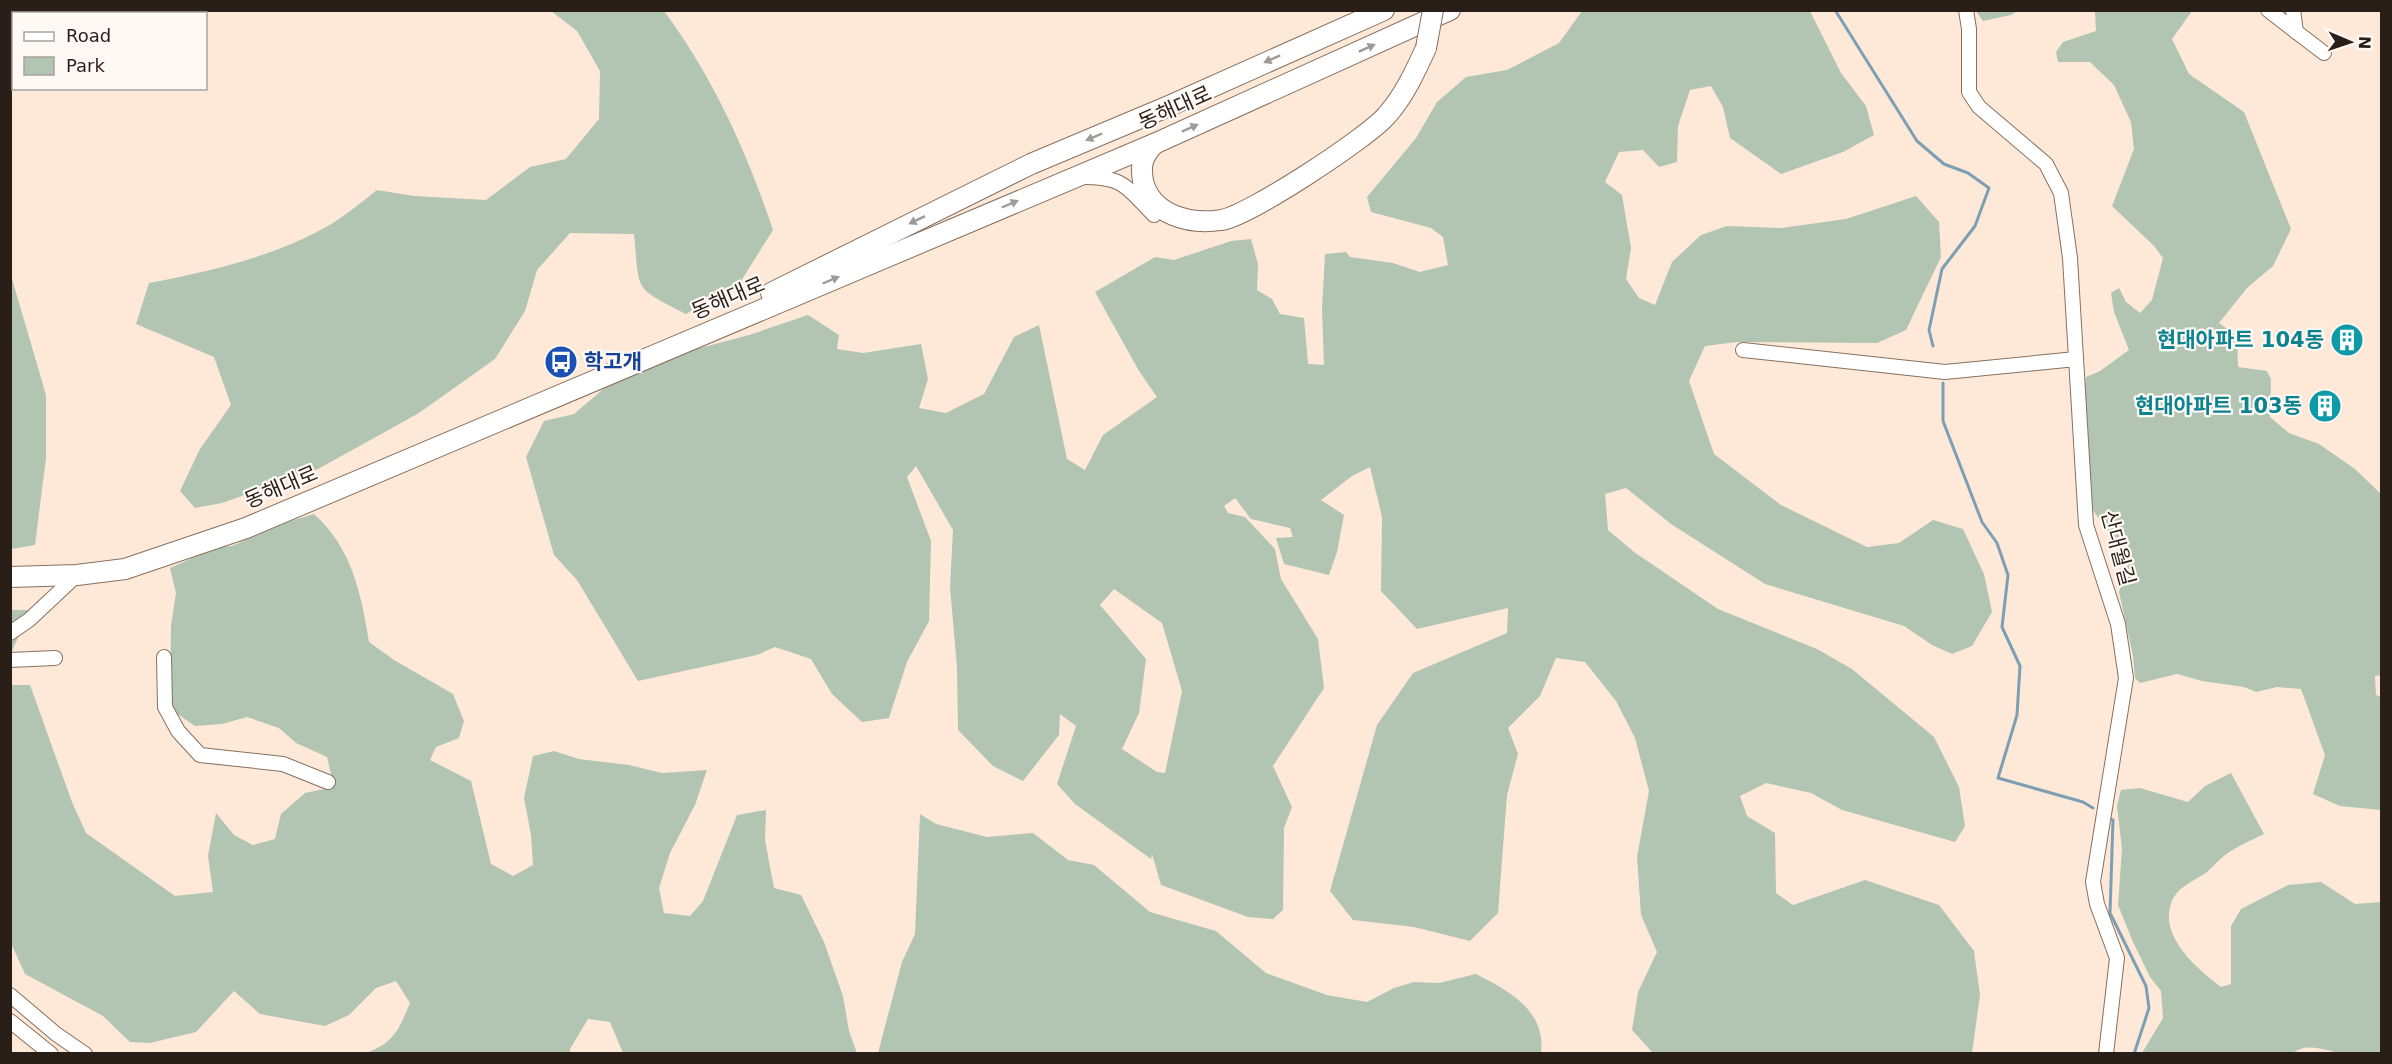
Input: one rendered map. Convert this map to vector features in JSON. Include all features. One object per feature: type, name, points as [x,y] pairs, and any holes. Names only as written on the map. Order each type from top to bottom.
[{"type":"highway","points":[[1310,42],[1372,10]]},
{"type":"highway","name":"동해대로","points":[[10,566],[73,565],[134,558],[206,534],[705,325],[1031,164],[1169,106],[1384,10]]},
{"type":"highway","points":[[1154,144],[1144,155],[1141,169],[1146,192],[1158,207],[1176,216],[1194,221],[1223,220],[1257,206],[1348,147],[1386,117],[1430,49],[1433,10]]},
{"type":"highway","name":"동해대로","points":[[10,577],[77,575],[125,569],[246,528],[1154,144],[1450,10]]},
{"type":"street","name":"산대월길","points":[[1966,10],[1969,29],[1970,92],[1979,107],[2046,164],[2061,193],[2070,258],[2086,525],[2118,624],[2126,678],[2093,882],[2097,904],[2117,958],[2106,1053]]},
{"type":"street","points":[[2293,10],[2296,32]]},
{"type":"street","points":[[2269,11],[2324,53]]},
{"type":"street","points":[[1076,177],[1107,177],[1118,181],[1154,214],[1170,224],[1189,230],[1223,229],[1269,208],[1377,135],[1402,108],[1421,79],[1430,49]]},
{"type":"street","points":[[1743,350],[1945,372],[2076,359]]},
{"type":"street","points":[[10,633],[29,620],[77,575]]},
{"type":"street","points":[[164,657],[165,707],[178,731],[200,755],[283,764],[328,782]]},
{"type":"street","points":[[10,660],[55,658]]},
{"type":"street","points":[[10,995],[56,1034],[85,1053]]},
{"type":"street","points":[[10,1021],[51,1053]]},
{"type":"street","points":[[10,1032],[37,1053]]},
{"type":"green space","points":[[551,11],[664,11],[682,36],[727,116],[752,172],[773,230],[741,281],[686,314],[656,298],[642,286],[637,267],[634,234],[570,233],[537,270],[525,311],[495,359],[419,413],[318,469],[222,503],[195,508],[180,491],[200,449],[231,405],[214,357],[136,324],[149,283],[244,261],[289,245],[333,223],[377,190],[414,196],[486,200],[530,167],[566,159],[599,119],[600,71],[577,31]]},
{"type":"green space","points":[[1582,11],[1810,11],[1841,73],[1866,106],[1874,135],[1843,152],[1781,174],[1730,138],[1723,107],[1711,86],[1690,90],[1678,126],[1677,162],[1659,167],[1643,150],[1619,152],[1605,182],[1622,195],[1631,248],[1626,279],[1639,298],[1655,305],[1672,262],[1701,235],[1727,226],[1781,228],[1846,219],[1916,196],[1939,222],[1941,257],[1906,330],[1877,343],[1737,342],[1705,346],[1689,381],[1714,454],[1781,505],[1867,547],[1899,543],[1933,520],[1963,529],[1984,574],[1992,612],[1972,646],[1952,654],[1932,645],[1904,626],[1765,584],[1671,524],[1626,488],[1605,494],[1608,530],[1634,552],[1718,609],[1817,649],[1852,669],[1934,737],[1959,787],[1965,826],[1955,842],[1842,810],[1811,793],[1766,783],[1740,796],[1747,816],[1775,833],[1776,893],[1793,905],[1865,880],[1939,905],[1974,951],[1980,995],[1972,1053],[1653,1053],[1632,1030],[1638,992],[1657,952],[1641,915],[1637,857],[1649,791],[1635,738],[1616,701],[1585,662],[1556,658],[1540,696],[1508,728],[1518,754],[1507,795],[1498,913],[1470,941],[1414,927],[1353,920],[1330,891],[1377,725],[1413,673],[1507,633],[1508,608],[1417,629],[1381,591],[1382,517],[1370,467],[1352,476],[1321,500],[1344,515],[1337,552],[1329,575],[1284,564],[1276,538],[1293,537],[1290,528],[1251,519],[1235,498],[1224,506],[1228,513],[1245,517],[1275,549],[1281,579],[1318,639],[1324,688],[1273,766],[1292,807],[1284,828],[1283,910],[1273,919],[1248,917],[1161,885],[1152,854],[1151,859],[1075,804],[1057,784],[1076,726],[1060,714],[1059,735],[1023,781],[993,766],[958,730],[957,667],[950,587],[953,530],[916,466],[907,477],[931,541],[929,621],[907,662],[889,718],[862,722],[832,694],[811,659],[775,647],[757,655],[638,681],[577,580],[554,555],[526,457],[544,421],[574,414],[629,367],[749,335],[808,315],[839,335],[837,349],[863,353],[921,344],[928,379],[919,408],[946,413],[984,394],[1014,337],[1039,325],[1067,459],[1085,470],[1103,435],[1157,397],[1139,371],[1095,292],[1155,257],[1174,260],[1231,241],[1251,239],[1258,264],[1257,290],[1272,299],[1280,314],[1304,318],[1308,364],[1324,365],[1322,309],[1325,254],[1346,252],[1350,257],[1393,263],[1420,272],[1448,265],[1443,237],[1431,228],[1371,212],[1367,197],[1416,138],[1437,102],[1466,77],[1507,70],[1559,43]],"holes":[[[1114,589],[1162,623],[1182,691],[1165,773],[1157,772],[1122,749],[1139,713],[1146,659],[1100,605]]]},
{"type":"green space","points":[[1976,11],[2018,11],[2011,15],[1983,21]]},
{"type":"green space","points":[[2095,11],[2192,11],[2172,39],[2189,74],[2244,112],[2291,229],[2273,266],[2247,288],[2219,323],[2237,336],[2238,367],[2267,371],[2271,379],[2270,417],[2289,433],[2319,444],[2355,469],[2381,494],[2382,675],[2375,676],[2376,695],[2381,697],[2381,810],[2340,806],[2313,794],[2325,755],[2301,689],[2277,687],[2256,692],[2244,687],[2202,681],[2177,674],[2140,683],[2135,678],[2133,656],[2119,592],[2128,564],[2128,542],[2113,538],[2092,509],[2083,401],[2086,377],[2100,371],[2129,350],[2114,312],[2111,293],[2119,288],[2126,302],[2140,313],[2152,300],[2163,258],[2154,246],[2112,206],[2134,149],[2131,122],[2114,85],[2090,62],[2058,62],[2056,52],[2063,42],[2096,31]]},
{"type":"green space","points":[[10,272],[46,395],[46,458],[35,545],[11,549]]},
{"type":"green space","points":[[314,514],[338,541],[353,572],[369,642],[394,660],[453,694],[464,721],[459,738],[436,747],[430,760],[471,781],[491,864],[513,876],[533,865],[531,835],[524,798],[533,756],[554,751],[579,759],[629,765],[662,773],[707,770],[695,805],[670,853],[659,888],[664,913],[690,916],[703,901],[737,815],[766,810],[765,840],[774,888],[801,895],[824,942],[843,996],[849,1031],[857,1053],[623,1053],[610,1022],[588,1019],[570,1049],[570,1053],[366,1053],[389,1040],[410,1003],[396,981],[376,988],[349,1015],[325,1026],[260,1014],[234,991],[196,1032],[150,1043],[130,1042],[103,1016],[25,974],[10,941],[10,685],[30,685],[72,802],[86,833],[175,896],[213,892],[208,856],[216,813],[234,835],[253,845],[275,839],[281,814],[305,793],[334,787],[327,757],[296,743],[279,728],[247,717],[222,724],[195,726],[170,709],[171,625],[176,593],[170,568],[217,547],[232,546],[283,523]]},
{"type":"green space","points":[[11,610],[31,610],[11,653]]},
{"type":"green space","points":[[2231,773],[2264,834],[2228,853],[2207,872],[2177,893],[2169,910],[2174,937],[2190,960],[2221,987],[2231,984],[2231,926],[2241,909],[2288,885],[2321,882],[2355,904],[2381,902],[2381,1053],[2343,1054],[2310,1047],[2292,1054],[2142,1053],[2163,1018],[2161,991],[2150,977],[2118,905],[2122,849],[2117,806],[2121,790],[2140,788],[2188,802],[2205,786]]},
{"type":"green space","points":[[920,814],[936,824],[987,837],[1033,833],[1068,860],[1094,865],[1150,912],[1216,931],[1266,973],[1327,995],[1367,1002],[1394,988],[1414,982],[1439,983],[1476,974],[1501,987],[1523,1004],[1538,1025],[1541,1053],[878,1053],[902,962],[915,934]]},
{"type":"waterway","points":[[1835,10],[1917,141],[1944,164],[1968,173],[1989,188],[1975,226],[1942,269],[1929,330],[1933,346]]},
{"type":"waterway","points":[[1943,383],[1943,421],[1982,522],[1997,543],[2008,575],[2002,627],[2020,666],[2017,715],[1998,778],[2083,802],[2093,808]]},
{"type":"waterway","points":[[2107,817],[2113,820],[2110,913],[2146,986],[2149,1008],[2134,1054]]},
{"type":"place","name":"현대아파트 104동","points":[[2347,340]]},
{"type":"place","name":"학고개","points":[[561,362]]},
{"type":"place","name":"현대아파트 103동","points":[[2325,406]]}]
